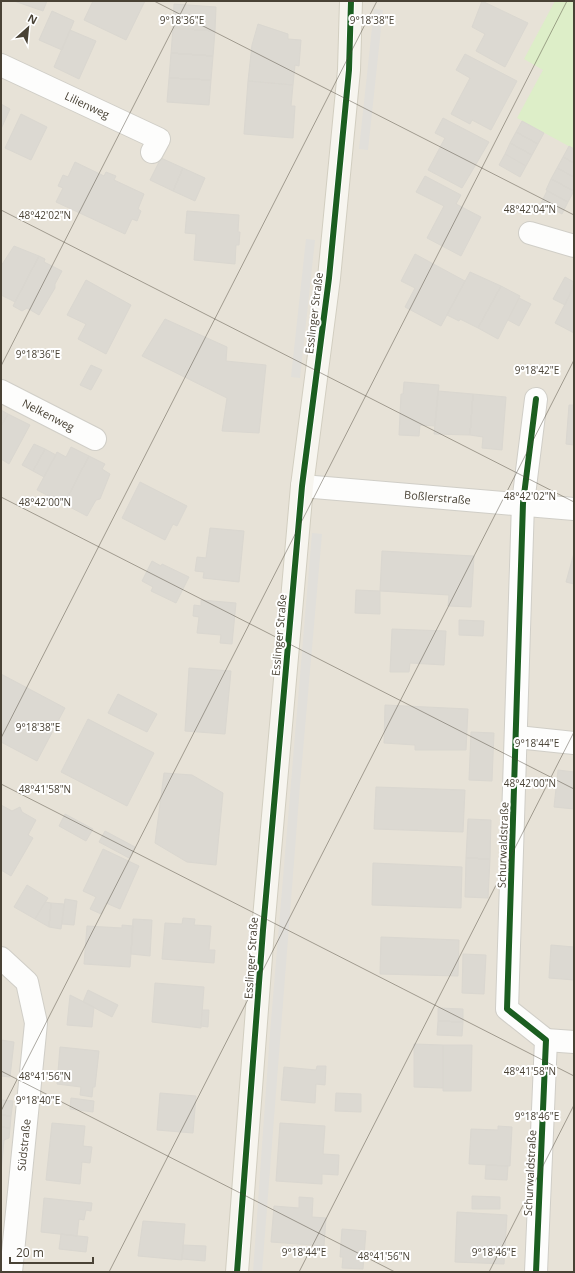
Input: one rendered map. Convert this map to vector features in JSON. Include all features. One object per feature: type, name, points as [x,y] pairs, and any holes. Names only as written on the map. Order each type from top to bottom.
[{"type":"main road","name":"Esslinger Straße","points":[[237,1272],[263,930],[302,486],[329,278],[349,70],[351,1]]},
{"type":"street","name":"Lilienweg","points":[[1,65],[159,139],[152,152]]},
{"type":"street","points":[[530,233],[574,246]]},
{"type":"street","name":"Nelkenweg","points":[[1,391],[95,439]]},
{"type":"street","name":"Schurwaldstraße","points":[[536,399],[523,503],[507,1009],[546,1040],[536,1272]]},
{"type":"street","name":"Boßlerstraße","points":[[302,486],[523,503],[574,509]]},
{"type":"street","points":[[516,737],[574,743]]},
{"type":"street","name":"Südstraße","points":[[1,958],[27,982],[36,1023],[11,1272]]},
{"type":"street","points":[[546,1040],[574,1042]]},
{"type":"shaded area","points":[[1,1],[574,1],[574,1272],[1,1272]]},
{"type":"shaded area","points":[[374,9],[383,10],[368,150],[359,149]]},
{"type":"shaded area","points":[[306,239],[315,240],[300,378],[291,377]]},
{"type":"shaded area","points":[[312,533],[322,534],[300,785],[262,1272],[253,1272],[270,1033]]},
{"type":"green space","points":[[555,1],[574,1],[574,149],[517,118],[543,70],[524,59]]},
{"type":"building","points":[[14,1],[47,1],[43,11]]},
{"type":"building","points":[[93,1],[145,1],[126,40],[84,20]]},
{"type":"building","points":[[482,1],[528,23],[505,67],[476,51],[485,34],[472,27]]},
{"type":"building","points":[[174,4],[216,7],[215,31],[173,28]]},
{"type":"building","points":[[52,11],[74,21],[62,50],[39,40]]},
{"type":"building","points":[[258,24],[288,34],[288,39],[301,40],[299,66],[295,65],[293,85],[248,81],[252,45]]},
{"type":"building","points":[[173,28],[215,31],[213,56],[171,53]]},
{"type":"building","points":[[70,30],[96,41],[79,79],[54,67]]},
{"type":"building","points":[[171,53],[213,56],[211,80],[169,78]]},
{"type":"building","points":[[465,54],[517,81],[491,130],[472,120],[470,124],[451,114],[470,78],[456,70]]},
{"type":"building","points":[[169,78],[211,80],[209,105],[167,102]]},
{"type":"building","points":[[248,81],[293,85],[291,106],[295,106],[293,138],[244,134]]},
{"type":"building","points":[[1,104],[10,109],[1,129]]},
{"type":"building","points":[[21,114],[47,127],[31,160],[5,148]]},
{"type":"building","points":[[443,118],[489,142],[462,188],[428,170],[445,138],[435,133]]},
{"type":"building","points":[[522,121],[544,133],[538,144],[516,132]]},
{"type":"building","points":[[516,132],[538,144],[532,155],[510,143]]},
{"type":"building","points":[[510,143],[532,155],[526,166],[505,154]]},
{"type":"building","points":[[569,146],[574,149],[574,163],[563,157]]},
{"type":"building","points":[[505,154],[526,166],[520,177],[499,165]]},
{"type":"building","points":[[563,157],[574,163],[574,177],[557,168]]},
{"type":"building","points":[[161,158],[183,168],[173,191],[150,180]]},
{"type":"building","points":[[75,162],[104,176],[106,172],[116,176],[114,180],[144,194],[138,209],[141,211],[137,221],[132,219],[125,234],[56,202],[63,188],[58,186],[63,175],[68,177]]},
{"type":"building","points":[[183,168],[205,178],[195,201],[173,191]]},
{"type":"building","points":[[557,168],[574,177],[574,191],[551,179]]},
{"type":"building","points":[[425,176],[461,195],[456,204],[481,217],[461,256],[427,238],[444,206],[416,192]]},
{"type":"building","points":[[551,179],[574,191],[568,202],[546,190]]},
{"type":"building","points":[[547,191],[568,202],[562,214],[541,203]]},
{"type":"building","points":[[187,211],[239,215],[239,245],[236,245],[235,264],[194,260],[196,234],[185,233]]},
{"type":"building","points":[[14,246],[39,256],[15,302],[1,295],[1,266]]},
{"type":"building","points":[[415,254],[465,281],[441,326],[405,307],[415,288],[401,281]]},
{"type":"building","points":[[39,256],[45,259],[44,262],[62,271],[55,284],[55,288],[39,315],[27,308],[22,311],[13,306]]},
{"type":"building","points":[[470,272],[501,286],[478,328],[460,319],[459,321],[447,315]]},
{"type":"building","points":[[565,277],[574,282],[574,284],[565,305],[553,299]]},
{"type":"building","points":[[86,280],[131,305],[106,354],[78,339],[86,324],[67,315]]},
{"type":"building","points":[[574,284],[574,333],[555,323],[573,289]]},
{"type":"building","points":[[501,286],[520,296],[498,339],[478,328]]},
{"type":"building","points":[[519,298],[531,304],[519,326],[508,320]]},
{"type":"building","points":[[165,319],[227,347],[226,361],[266,365],[259,433],[222,431],[227,398],[142,356]]},
{"type":"building","points":[[91,365],[102,370],[91,390],[80,385]]},
{"type":"building","points":[[404,382],[439,385],[435,426],[420,425],[419,436],[399,435],[401,394],[403,394]]},
{"type":"building","points":[[438,391],[473,394],[470,435],[434,434]]},
{"type":"building","points":[[473,394],[506,397],[502,450],[482,448],[483,437],[470,435]]},
{"type":"building","points":[[569,405],[574,405],[574,445],[566,444]]},
{"type":"building","points":[[1,410],[8,414],[1,426]]},
{"type":"building","points":[[8,414],[30,425],[9,464],[1,459],[1,426]]},
{"type":"building","points":[[34,444],[45,449],[33,471],[22,465]]},
{"type":"building","points":[[71,447],[89,456],[64,504],[37,490],[57,452],[66,457]]},
{"type":"building","points":[[45,449],[56,455],[44,477],[33,471]]},
{"type":"building","points":[[89,456],[105,464],[102,469],[110,474],[100,499],[96,500],[87,516],[64,504]]},
{"type":"building","points":[[140,482],[187,506],[177,526],[173,524],[165,540],[122,518]]},
{"type":"building","points":[[210,528],[244,531],[239,582],[203,578],[204,572],[195,571],[197,557],[206,558]]},
{"type":"building","points":[[382,551],[474,556],[471,607],[448,606],[449,595],[380,591]]},
{"type":"building","points":[[574,553],[574,584],[566,582]]},
{"type":"building","points":[[152,561],[161,566],[162,564],[189,577],[176,603],[151,591],[153,587],[142,581]]},
{"type":"building","points":[[356,590],[380,591],[380,614],[355,613]]},
{"type":"building","points":[[201,600],[236,603],[232,644],[220,643],[221,635],[197,633],[199,617],[193,616],[194,605],[201,606]]},
{"type":"building","points":[[459,620],[484,621],[483,636],[459,635]]},
{"type":"building","points":[[392,629],[446,631],[444,665],[410,663],[409,672],[390,672]]},
{"type":"building","points":[[189,668],[231,671],[225,734],[185,731]]},
{"type":"building","points":[[1,674],[65,708],[37,761],[1,742]]},
{"type":"building","points":[[118,694],[157,714],[147,732],[108,713]]},
{"type":"building","points":[[385,705],[468,709],[466,750],[415,750],[415,745],[384,743]]},
{"type":"building","points":[[88,719],[154,753],[127,806],[61,772]]},
{"type":"building","points":[[471,732],[494,733],[492,781],[469,780]]},
{"type":"building","points":[[558,770],[574,772],[574,809],[554,807]]},
{"type":"building","points":[[164,773],[192,775],[223,793],[216,865],[187,862],[155,843]]},
{"type":"building","points":[[376,787],[465,790],[463,832],[374,829]]},
{"type":"building","points":[[1,805],[12,811],[20,807],[22,812],[36,820],[28,835],[33,838],[11,876],[1,870]]},
{"type":"building","points":[[65,814],[93,829],[86,841],[59,826]]},
{"type":"building","points":[[468,819],[491,820],[490,859],[466,858]]},
{"type":"building","points":[[105,831],[135,847],[129,858],[99,842]]},
{"type":"building","points":[[103,849],[139,866],[120,909],[106,903],[101,914],[90,909],[96,897],[83,891]]},
{"type":"building","points":[[466,858],[490,859],[488,898],[465,897]]},
{"type":"building","points":[[373,863],[462,867],[461,908],[372,905]]},
{"type":"building","points":[[27,885],[48,898],[35,919],[14,907]]},
{"type":"building","points":[[65,899],[77,901],[74,925],[62,924]]},
{"type":"building","points":[[45,902],[51,903],[49,927],[35,919]]},
{"type":"building","points":[[51,903],[64,904],[61,929],[49,927]]},
{"type":"building","points":[[183,918],[195,919],[194,925],[211,926],[209,950],[215,950],[214,963],[162,959],[165,923],[182,924]]},
{"type":"building","points":[[133,919],[152,920],[150,956],[131,954]]},
{"type":"building","points":[[122,925],[133,926],[130,967],[84,964],[87,926],[122,928]]},
{"type":"building","points":[[381,937],[459,940],[458,976],[380,974]]},
{"type":"building","points":[[551,945],[574,947],[574,980],[549,978]]},
{"type":"building","points":[[463,954],[486,955],[484,994],[462,993]]},
{"type":"building","points":[[155,983],[204,987],[201,1028],[152,1022]]},
{"type":"building","points":[[88,990],[118,1005],[112,1017],[83,1002]]},
{"type":"building","points":[[70,995],[94,1007],[92,1027],[67,1025]]},
{"type":"building","points":[[438,1008],[463,1009],[463,1022],[438,1021]]},
{"type":"building","points":[[202,1010],[209,1010],[208,1027],[201,1026]]},
{"type":"building","points":[[438,1021],[463,1022],[462,1036],[437,1035]]},
{"type":"building","points":[[1,1040],[14,1042],[10,1077],[1,1076]]},
{"type":"building","points":[[414,1044],[443,1045],[443,1088],[414,1087]]},
{"type":"building","points":[[443,1045],[472,1045],[471,1091],[443,1091]]},
{"type":"building","points":[[60,1047],[99,1051],[95,1087],[93,1087],[92,1097],[80,1095],[81,1087],[57,1084]]},
{"type":"building","points":[[317,1066],[326,1066],[325,1085],[316,1084],[315,1103],[281,1100],[284,1067],[316,1070]]},
{"type":"building","points":[[160,1093],[196,1096],[193,1133],[157,1130]]},
{"type":"building","points":[[336,1093],[361,1094],[361,1112],[335,1111]]},
{"type":"building","points":[[71,1098],[94,1101],[93,1112],[70,1109]]},
{"type":"building","points":[[1,1100],[13,1101],[11,1116],[1,1115]]},
{"type":"building","points":[[1,1115],[11,1116],[10,1128],[1,1127]]},
{"type":"building","points":[[52,1123],[85,1126],[83,1146],[92,1147],[90,1163],[82,1162],[80,1184],[46,1180]]},
{"type":"building","points":[[280,1123],[325,1126],[323,1154],[339,1155],[338,1175],[322,1174],[322,1184],[276,1181]]},
{"type":"building","points":[[498,1126],[512,1127],[510,1166],[469,1164],[471,1129],[498,1130]]},
{"type":"building","points":[[1,1127],[10,1128],[9,1138],[4,1140],[1,1172]]},
{"type":"building","points":[[486,1165],[508,1166],[507,1180],[485,1179]]},
{"type":"building","points":[[472,1196],[500,1197],[500,1209],[472,1209]]},
{"type":"building","points":[[299,1197],[313,1198],[312,1217],[326,1218],[324,1246],[271,1242],[274,1206],[299,1208]]},
{"type":"building","points":[[44,1198],[92,1203],[91,1211],[86,1210],[84,1220],[79,1219],[77,1236],[41,1232]]},
{"type":"building","points":[[457,1212],[507,1215],[504,1264],[455,1262]]},
{"type":"building","points":[[143,1221],[185,1224],[182,1260],[138,1256]]},
{"type":"building","points":[[342,1229],[366,1231],[363,1269],[342,1268],[343,1257],[340,1257]]},
{"type":"building","points":[[61,1234],[88,1237],[86,1252],[59,1249]]},
{"type":"building","points":[[183,1245],[206,1246],[205,1261],[182,1259]]},
{"type":"cycle path","points":[[237,1272],[263,930],[302,486],[329,278],[349,70],[351,1]]},
{"type":"cycle path","points":[[536,399],[523,503],[507,1009],[546,1040],[536,1272]]}]
